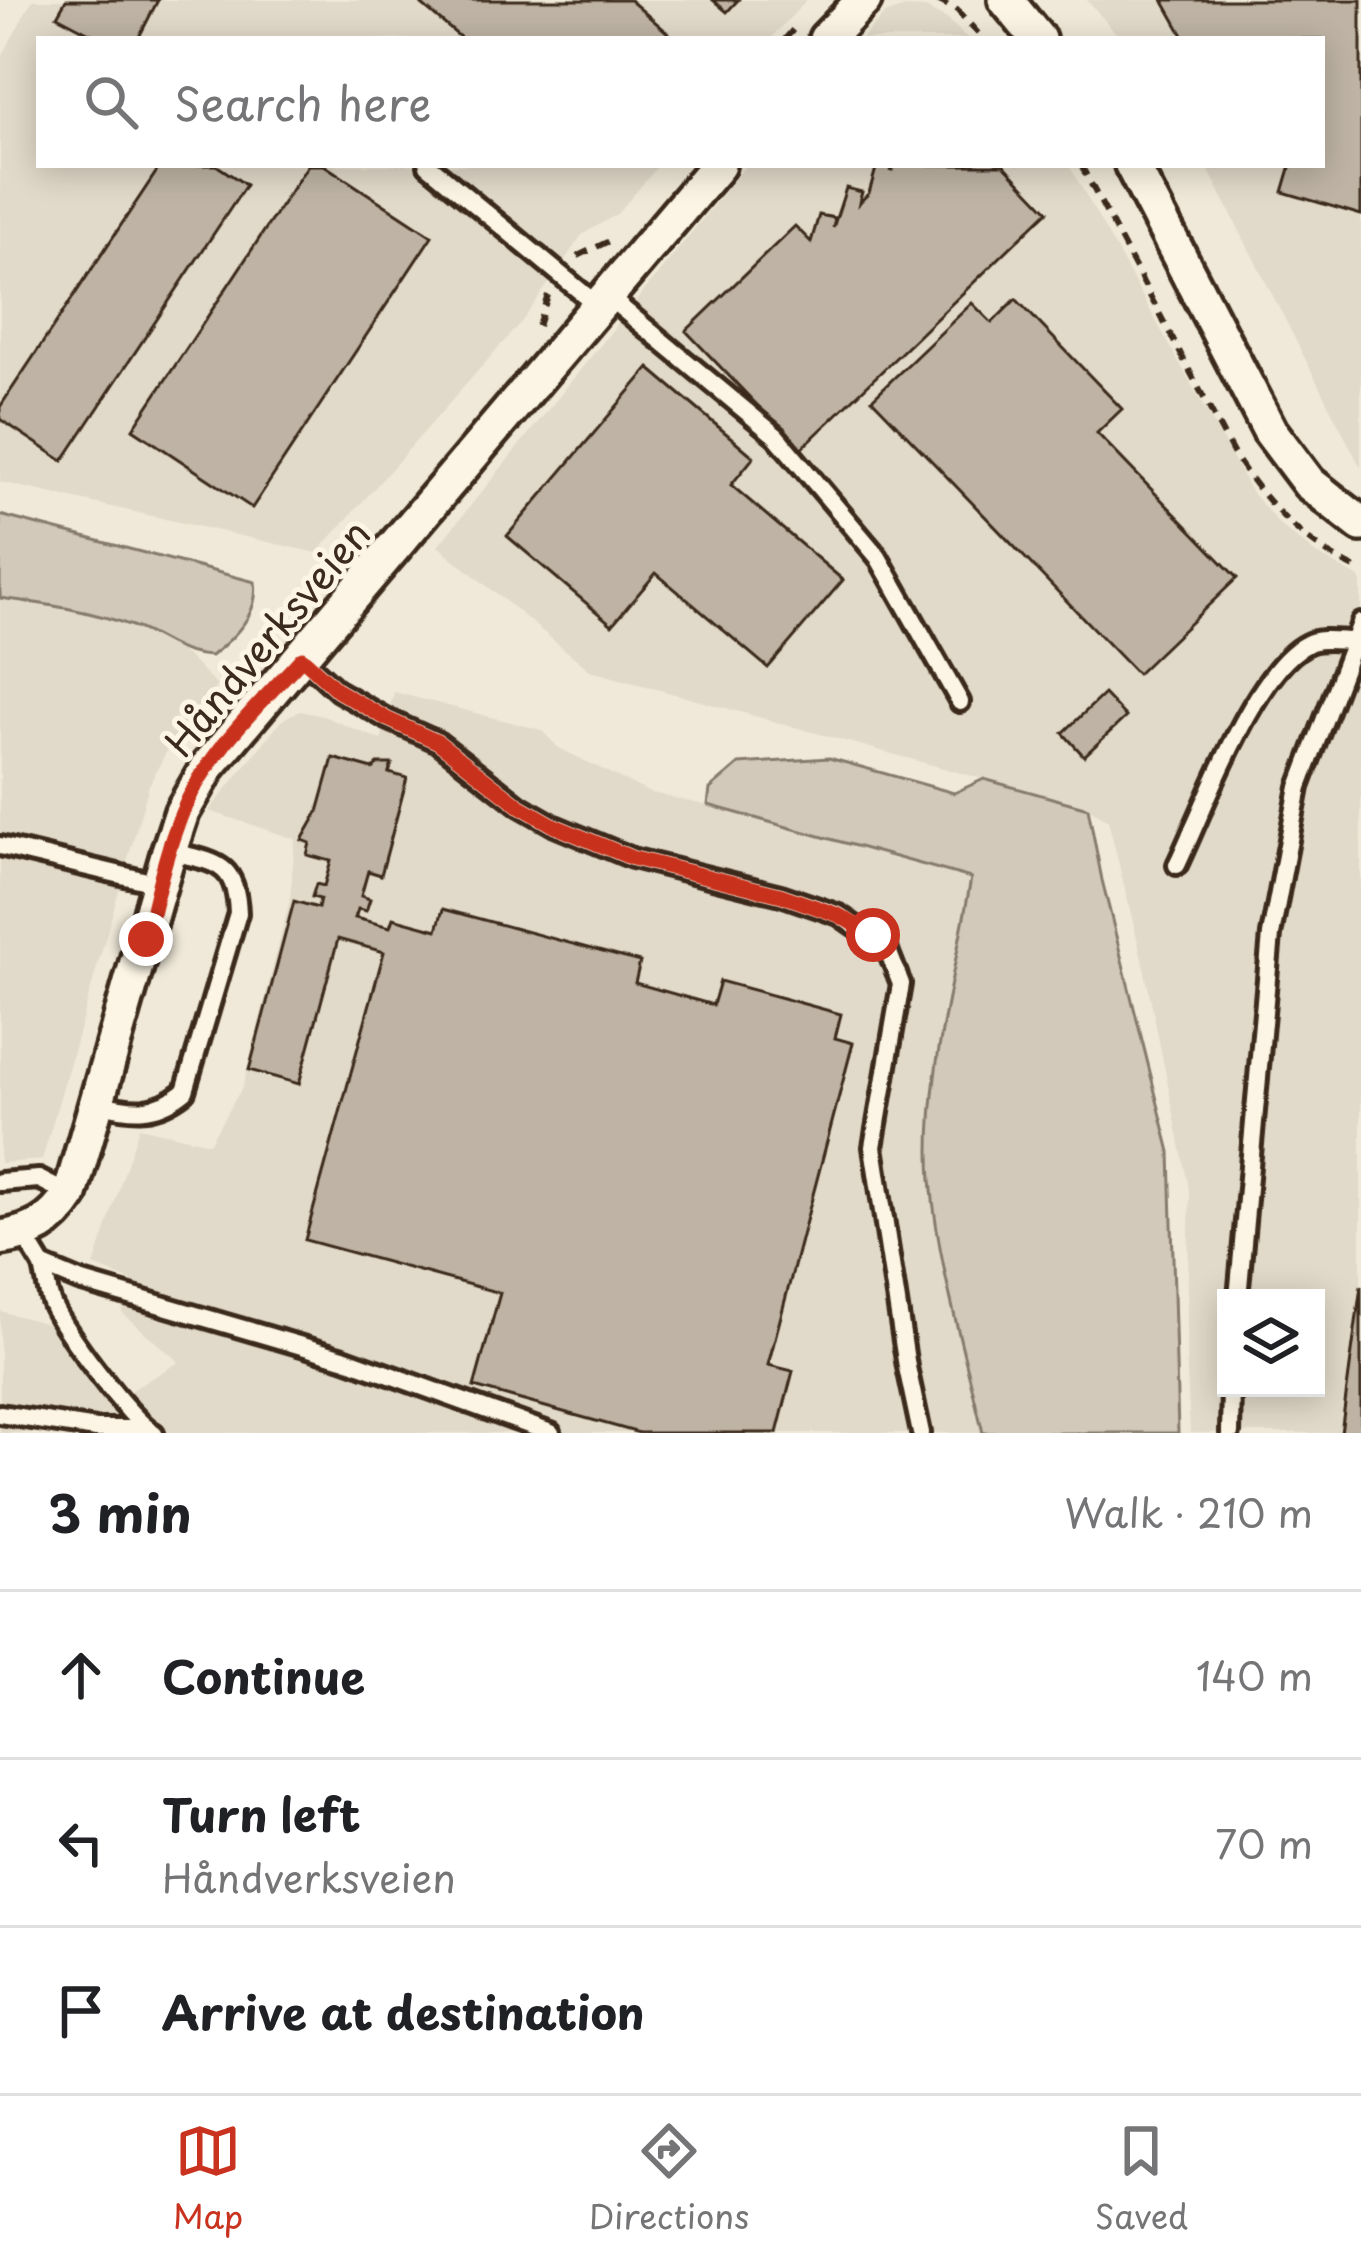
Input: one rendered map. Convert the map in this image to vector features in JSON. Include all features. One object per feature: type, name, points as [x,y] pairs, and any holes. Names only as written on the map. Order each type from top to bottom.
[{"type":"street","points":[[829,36],[864,0]]},
{"type":"street","points":[[1006,0],[1036,36]]},
{"type":"street","name":"Håndverksveien","points":[[70,1195],[169,851],[182,812],[209,765],[715,168]]},
{"type":"street","points":[[1134,168],[1270,431],[1310,483],[1361,524]]},
{"type":"street","points":[[12,1236],[55,1218],[70,1195]]},
{"type":"lane","points":[[432,168],[776,436],[878,557],[960,702]]},
{"type":"lane","points":[[1239,1289],[1271,935],[1299,788],[1361,623]]},
{"type":"lane","points":[[1177,866],[1261,689],[1280,662],[1311,641],[1353,641]]},
{"type":"lane","points":[[302,658],[338,691],[438,742],[520,806],[555,826],[632,858],[781,895],[838,915],[887,948],[902,984],[872,1147],[922,1433]]},
{"type":"lane","points":[[0,846],[159,884]]},
{"type":"lane","points":[[97,1103],[134,1112],[165,1107],[185,1091],[238,913],[237,884],[226,870],[169,851]]},
{"type":"lane","points":[[0,1182],[39,1179],[70,1195]]},
{"type":"lane","points":[[12,1236],[43,1266],[123,1297],[343,1358],[551,1433]]},
{"type":"lane","points":[[43,1266],[51,1302],[95,1366],[150,1431]]},
{"type":"lane","points":[[1230,1433],[1232,1397]]},
{"type":"lane","points":[[0,1414],[96,1430],[150,1431]]},
{"type":"path","points":[[937,0],[956,10],[980,36]]},
{"type":"path","points":[[1083,168],[1255,487],[1305,538],[1361,571]]},
{"type":"shaded area","points":[[32,0],[807,0],[773,36],[36,36],[36,168],[656,168],[617,214],[582,235],[523,320],[317,553],[0,482],[0,60]]},
{"type":"shaded area","points":[[1087,0],[1361,0],[1361,468],[1208,168],[1325,168],[1325,36],[1118,36]]},
{"type":"shaded area","points":[[905,7],[925,8],[947,19],[965,36],[864,36],[885,14]]},
{"type":"shaded area","points":[[744,168],[1071,168],[1252,493],[1281,526],[1315,553],[1361,579],[1361,1433],[1190,1433],[1186,1352],[1190,1194],[1144,967],[1108,820],[1088,808],[591,671],[438,546]]},
{"type":"shaded area","points":[[0,515],[255,582],[253,604],[236,633],[211,656],[188,652],[100,616],[0,598]]},
{"type":"shaded area","points":[[0,598],[66,606],[135,626],[185,654],[217,686],[169,747],[149,785],[42,1160],[0,1163]]},
{"type":"shaded area","points":[[394,692],[541,730],[559,748],[648,792],[773,821],[971,878],[934,1099],[931,1178],[945,1268],[983,1433],[0,1433],[0,1311],[48,1324],[107,1404],[179,1362],[122,1313],[131,1281],[94,1266],[139,1127],[209,1143],[243,1086],[290,900],[295,839],[209,811],[290,715],[300,711],[323,716],[381,740]]},
{"type":"shaded area","points":[[829,758],[954,793],[984,779],[1088,808],[1170,1152],[1178,1433],[983,1433],[939,1244],[930,1142],[936,1066],[971,878],[708,805],[710,789],[739,764]]},
{"type":"building","points":[[66,0],[158,0],[140,36],[95,36],[57,16]]},
{"type":"building","points":[[426,0],[630,0],[672,36],[458,36],[422,5]]},
{"type":"building","points":[[713,0],[738,0],[727,12]]},
{"type":"building","points":[[1163,0],[1361,0],[1361,215],[1283,192],[1290,168],[1325,168],[1325,36],[1183,36]]},
{"type":"building","points":[[159,168],[220,168],[246,185],[63,461],[0,419],[0,407]]},
{"type":"building","points":[[306,168],[329,168],[432,236],[252,508],[133,429]]},
{"type":"building","points":[[876,168],[892,168],[891,172],[894,168],[1007,168],[1048,211],[800,450],[686,331],[795,226],[811,242],[819,215],[835,218],[833,228],[846,188],[862,192],[859,203],[869,193]]},
{"type":"building","points":[[1016,299],[1122,409],[1097,433],[1237,578],[1137,674],[872,399],[972,303],[992,323]]},
{"type":"building","points":[[649,368],[754,457],[731,485],[843,580],[768,668],[656,573],[612,625],[507,536]]},
{"type":"building","points":[[1104,694],[1126,717],[1084,756],[1063,733]]},
{"type":"building","points":[[333,758],[373,769],[392,764],[389,773],[407,778],[381,875],[368,871],[361,896],[370,899],[366,911],[358,909],[355,918],[390,927],[393,918],[437,930],[443,909],[640,962],[635,983],[713,1005],[720,981],[841,1014],[835,1038],[853,1043],[768,1365],[793,1371],[777,1433],[639,1433],[474,1387],[500,1293],[305,1240],[384,952],[338,939],[299,1084],[249,1070],[294,901],[318,908],[320,899],[312,897],[316,884],[324,886],[331,861],[307,855],[310,843],[302,840],[318,812]]},
{"type":"building","points":[[1361,1286],[1361,1433],[1341,1433]]},
{"type":"route","points":[[146,939],[169,851],[195,786],[227,741],[302,658],[338,691],[438,742],[520,806],[592,844],[781,895],[838,915],[873,935]]}]
